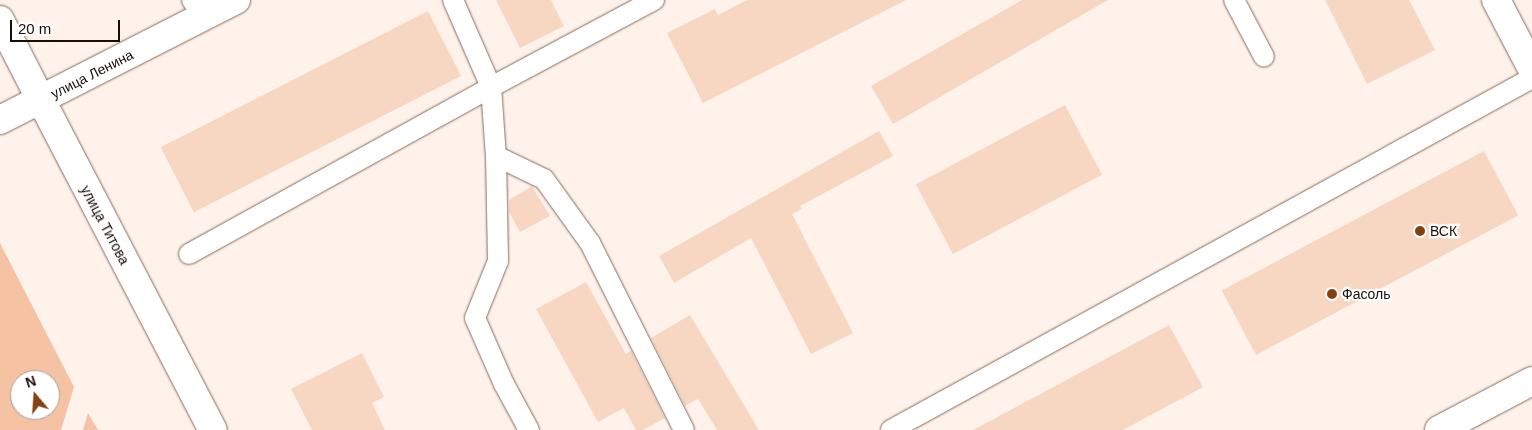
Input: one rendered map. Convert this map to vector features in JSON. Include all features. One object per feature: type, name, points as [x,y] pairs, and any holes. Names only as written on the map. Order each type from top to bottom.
[{"type":"street","name":"улица Ленина","points":[[0,120],[42,100],[198,9],[236,0]]},
{"type":"street","points":[[1496,0],[1532,69]]},
{"type":"street","name":"улица Титова","points":[[0,20],[213,430]]},
{"type":"street","points":[[1439,430],[1532,381]]},
{"type":"lane","points":[[453,0],[491,87],[496,156],[498,261],[475,318],[504,384],[529,430]]},
{"type":"lane","points":[[189,254],[491,87],[654,0]]},
{"type":"lane","points":[[1234,0],[1264,57]]},
{"type":"lane","points":[[891,430],[1532,78]]},
{"type":"lane","points":[[496,156],[544,179],[590,243],[682,429]]},
{"type":"shaded area","points":[[0,243],[74,387],[61,430],[0,430]]},
{"type":"shaded area","points":[[88,413],[98,430],[83,430]]},
{"type":"building","points":[[496,0],[551,0],[564,26],[520,48]]},
{"type":"building","points":[[747,0],[906,0],[703,103],[667,33],[715,9],[718,15]]},
{"type":"building","points":[[1022,0],[1108,0],[893,124],[871,86]]},
{"type":"building","points":[[1325,0],[1409,0],[1435,50],[1367,84]]},
{"type":"building","points":[[428,11],[461,76],[194,212],[161,147]]},
{"type":"building","points":[[1065,105],[1102,175],[953,254],[916,184]]},
{"type":"building","points":[[879,131],[893,156],[800,206],[802,209],[792,214],[853,333],[811,354],[751,238],[674,283],[659,256]]},
{"type":"building","points":[[1484,151],[1518,215],[1256,355],[1222,290]]},
{"type":"building","points":[[532,186],[550,216],[520,232],[509,212],[509,200]]},
{"type":"building","points":[[586,282],[626,354],[631,351],[665,418],[643,430],[636,430],[624,408],[598,422],[536,309]]},
{"type":"building","points":[[690,315],[759,430],[717,430],[698,399],[685,406],[651,338]]},
{"type":"building","points":[[1169,325],[1203,387],[1123,430],[973,430]]},
{"type":"building","points":[[362,353],[384,397],[372,403],[385,430],[312,430],[291,389]]},
{"type":"place","name":"ВСК","points":[[1420,231]]},
{"type":"place","name":"Фасоль","points":[[1332,294]]}]
